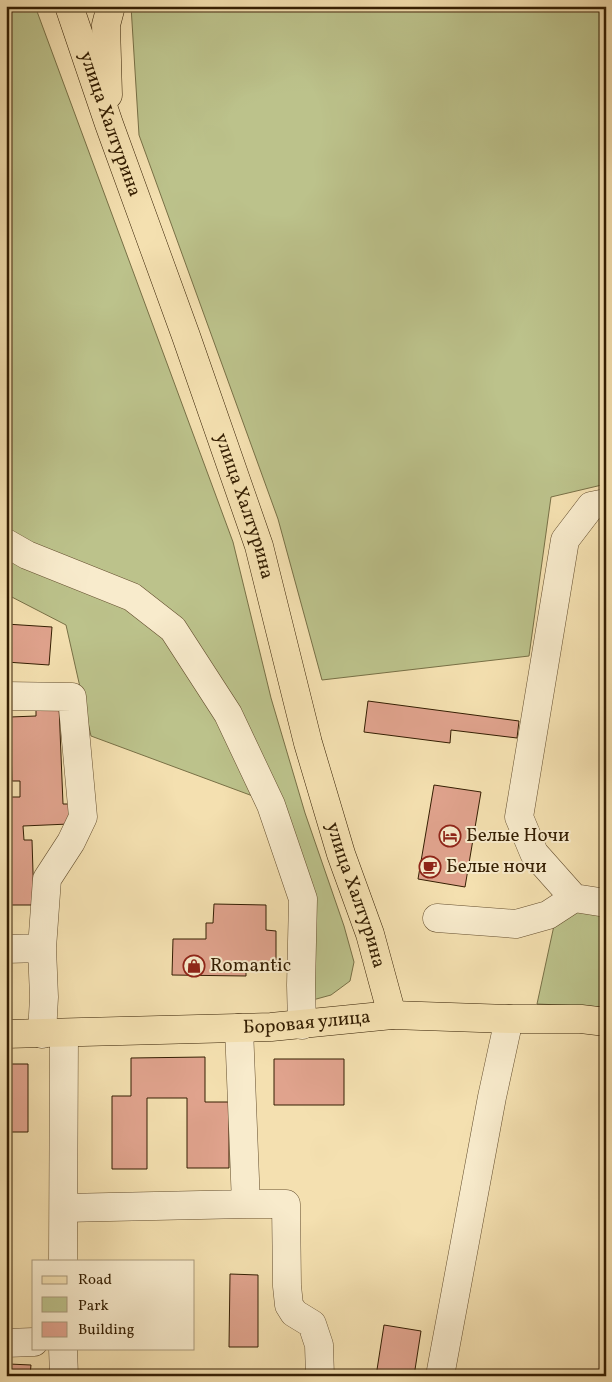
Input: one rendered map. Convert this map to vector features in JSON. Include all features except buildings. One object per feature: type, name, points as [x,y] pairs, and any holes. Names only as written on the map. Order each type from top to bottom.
[{"type":"main road","name":"улица Халтурина","points":[[69,6],[109,124],[260,546],[308,743],[341,854],[370,934],[392,1016]]},
{"type":"main road","points":[[109,124],[106,25],[111,6]]},
{"type":"main road","name":"Боровая улица","points":[[6,1034],[239,1028],[302,1025],[392,1016],[509,1019],[598,1017]]},
{"type":"street","points":[[606,503],[591,506],[565,540],[519,817],[534,853],[574,898],[606,903]]},
{"type":"street","points":[[6,543],[27,555],[132,597],[173,629],[228,714],[271,805],[303,899],[302,1025]]},
{"type":"street","points":[[6,696],[72,697],[83,817],[71,842],[47,879],[42,948],[53,1034],[64,1208],[63,1260]]},
{"type":"street","points":[[437,918],[516,924],[548,915],[574,898]]},
{"type":"street","points":[[6,949],[42,948]]},
{"type":"street","points":[[440,1376],[490,1107],[509,1019]]},
{"type":"street","points":[[239,1028],[246,1204]]},
{"type":"street","points":[[64,1208],[286,1204],[289,1305],[294,1313],[312,1324],[319,1345],[320,1376]]},
{"type":"street","points":[[6,1343],[32,1342]]},
{"type":"street","points":[[63,1350],[64,1376]]},
{"type":"green space","points":[[6,6],[35,6],[233,542],[271,698],[305,813],[344,926],[354,962],[350,981],[331,995],[309,1001],[277,805],[91,736],[66,625],[6,594]]},
{"type":"green space","points":[[131,6],[606,6],[606,484],[551,497],[529,656],[322,680],[278,519],[139,135]]},
{"type":"green space","points":[[558,907],[606,916],[606,1007],[537,1004]]},
{"type":"place","name":"Белые Ночи","points":[[450,836]]},
{"type":"place","name":"Белые ночи","points":[[430,867]]},
{"type":"place","name":"Romantic","points":[[194,966]]}]
